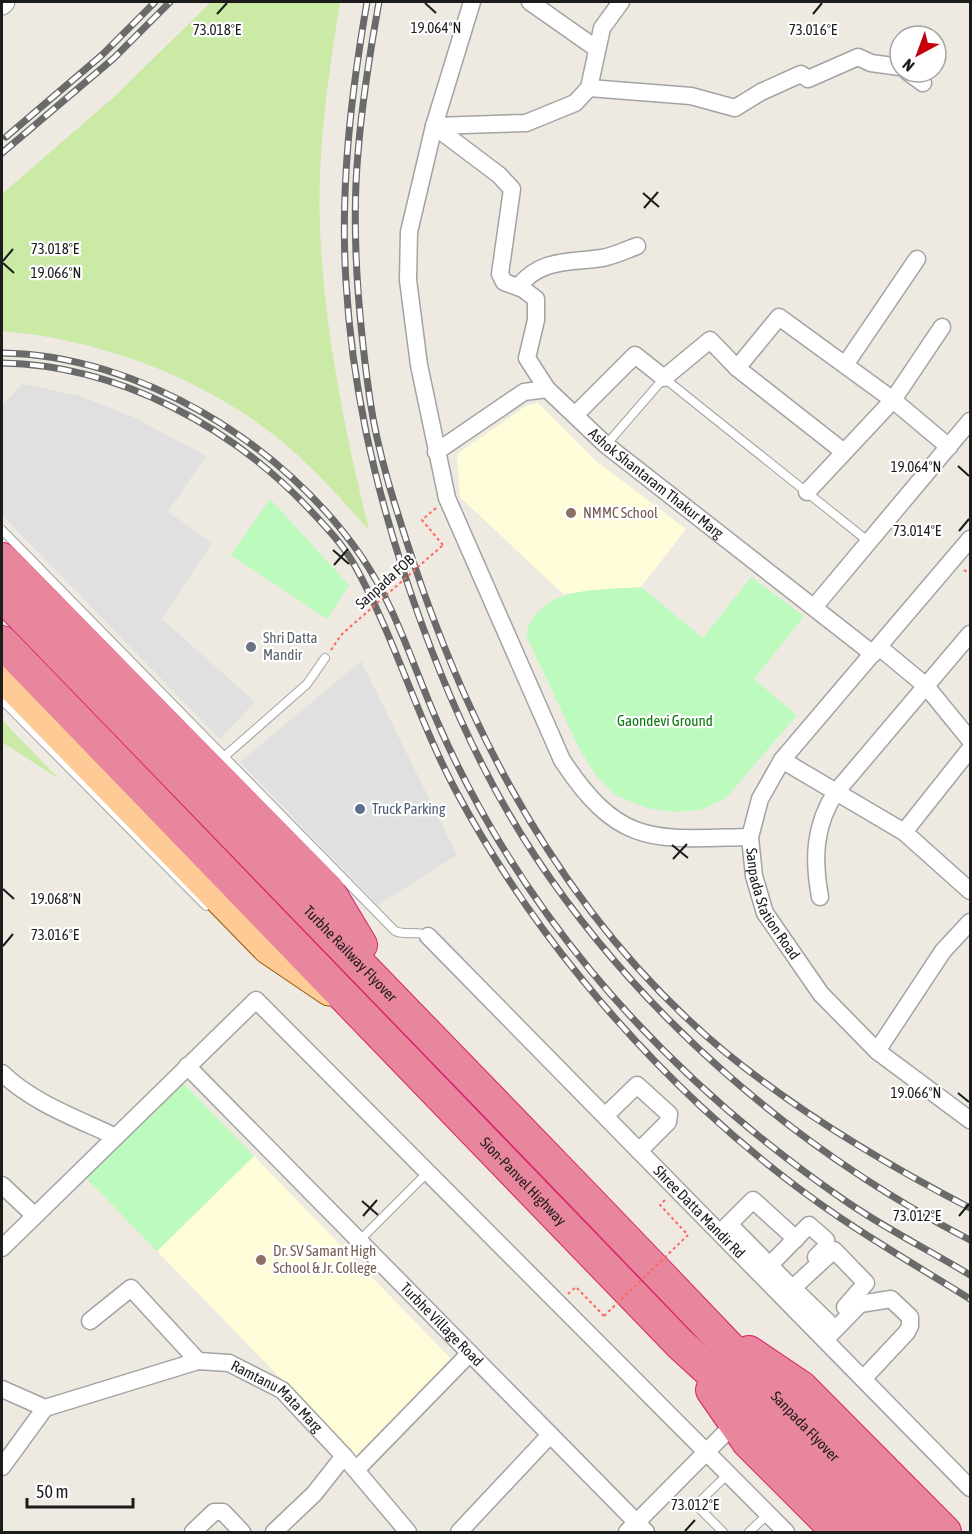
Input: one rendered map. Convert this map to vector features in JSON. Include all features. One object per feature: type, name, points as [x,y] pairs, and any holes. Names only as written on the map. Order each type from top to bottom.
[{"type":"highway","name":"Turbhe Railway Flyover","points":[[2,560],[328,890],[391,995]]},
{"type":"highway","name":"Turbhe Railway Flyover","points":[[2,595],[391,995]]},
{"type":"highway","points":[[2,615],[314,936],[351,954]]},
{"type":"highway","points":[[2,642],[366,1017]]},
{"type":"highway","points":[[391,995],[704,1321],[801,1387],[945,1533]]},
{"type":"highway","name":"Sion-Panvel Highway","points":[[366,1017],[680,1344]]},
{"type":"highway","name":"Sanpada Flyover","points":[[704,1321],[774,1414],[875,1533]]},
{"type":"highway","points":[[680,1344],[748,1442],[838,1533]]},
{"type":"highway","name":"Sanpada Flyover","points":[[680,1344],[774,1414],[908,1533]]},
{"type":"main road","points":[[2,678],[220,913],[267,950],[366,1017]]},
{"type":"street","points":[[472,2],[434,126],[409,232],[408,280],[419,365],[447,498],[562,760],[581,789],[603,813],[633,831],[671,839],[750,837]]},
{"type":"street","points":[[530,2],[597,49]]},
{"type":"street","points":[[434,126],[525,123],[575,103],[589,88],[602,28],[621,2]]},
{"type":"street","points":[[589,88],[691,96],[735,108],[760,92],[801,74],[808,79],[858,57],[871,63],[888,65]]},
{"type":"street","points":[[434,126],[499,175],[512,189],[500,274],[504,282],[518,287],[526,277],[546,265],[573,259],[605,257],[638,246]]},
{"type":"street","points":[[845,365],[917,259]]},
{"type":"street","name":"Ashok Shantaram Thakur Marg","points":[[518,287],[536,299],[536,320],[527,358],[546,389],[606,445],[815,606],[926,686],[970,740]]},
{"type":"street","points":[[737,368],[778,316],[893,400],[949,447]]},
{"type":"street","points":[[807,492],[893,400],[942,327]]},
{"type":"street","points":[[575,416],[635,355],[664,378],[710,340],[737,368],[844,452]]},
{"type":"street","points":[[436,452],[524,392],[546,389]]},
{"type":"street","points":[[815,606],[970,421]]},
{"type":"street","name":"Sanpada Station Road","points":[[970,540],[783,760],[760,799],[750,837],[754,876],[765,913],[821,994],[877,1051],[970,1120]]},
{"type":"street","points":[[820,897],[815,870],[816,843],[823,811],[836,792],[970,634]]},
{"type":"street","points":[[904,832],[970,749]]},
{"type":"street","points":[[783,760],[904,832],[970,891]]},
{"type":"street","points":[[877,1051],[943,951],[970,923]]},
{"type":"street","name":"Shree Datta Mandir Rd","points":[[428,936],[639,1151],[724,1228],[786,1291],[863,1379],[970,1488]]},
{"type":"street","points":[[2,1248],[256,1000],[786,1533]]},
{"type":"street","name":"Turbhe Village Road","points":[[187,1066],[550,1435],[637,1529]]},
{"type":"street","points":[[2,1073],[14,1085],[54,1108],[114,1137]]},
{"type":"street","points":[[605,1116],[637,1085],[669,1114],[668,1122],[639,1151]]},
{"type":"street","points":[[2,1185],[34,1215]]},
{"type":"street","points":[[724,1228],[756,1201],[796,1239]]},
{"type":"street","points":[[765,1270],[809,1225],[826,1240],[826,1247],[786,1291]]},
{"type":"street","points":[[786,1291],[830,1251],[837,1252],[866,1283],[824,1332]]},
{"type":"street","points":[[90,1321],[132,1288],[198,1361]]},
{"type":"street","points":[[824,1332],[860,1304],[866,1302],[891,1299],[910,1317],[907,1332],[863,1379]]},
{"type":"street","points":[[356,1470],[470,1353]]},
{"type":"street","name":"Ramtanu Mata Marg","points":[[45,1408],[198,1361],[229,1363],[282,1390],[344,1456],[408,1533]]},
{"type":"street","points":[[2,1389],[45,1408],[2,1467]]},
{"type":"street","points":[[637,1529],[735,1423]]},
{"type":"street","points":[[459,1533],[550,1435]]},
{"type":"street","points":[[274,1533],[314,1494],[344,1456]]},
{"type":"street","points":[[194,1533],[214,1512],[223,1512],[242,1533]]},
{"type":"lane","points":[[606,445],[664,378],[869,542]]},
{"type":"lane","points":[[2,530],[395,931],[401,934],[421,932],[428,936]]},
{"type":"lane","points":[[225,756],[308,684],[325,658]]},
{"type":"lane","points":[[2,700],[220,913]]},
{"type":"lane","points":[[359,1241],[428,1173]]},
{"type":"lane","points":[[723,1533],[696,1505],[728,1474]]},
{"type":"lane","points":[[749,1533],[768,1514]]},
{"type":"path","name":"Sanpada FOB","points":[[325,658],[341,635],[443,545],[422,519]]},
{"type":"path","points":[[576,1287],[604,1316],[688,1235],[660,1205]]},
{"type":"shaded area","points":[[22,384],[80,396],[133,417],[206,456],[168,512],[212,543],[162,619],[255,702],[220,739],[2,515],[2,406]]},
{"type":"shaded area","name":"NMMC School","points":[[538,403],[596,461],[686,529],[641,587],[563,594],[460,497],[457,454],[527,405]]},
{"type":"shaded area","name":"Truck Parking","points":[[361,661],[457,855],[378,905],[240,762]]},
{"type":"shaded area","points":[[254,1156],[461,1369],[363,1463],[157,1251]]},
{"type":"green space","points":[[211,2],[340,2],[328,86],[320,171],[322,266],[337,380],[369,530],[291,449],[249,417],[217,397],[148,365],[112,352],[38,335],[2,331],[2,194],[114,97]]},
{"type":"green space","points":[[270,499],[349,585],[327,619],[231,555]]},
{"type":"green space","name":"Gaondevi Ground","points":[[751,577],[804,616],[754,679],[797,715],[726,798],[700,810],[673,812],[647,808],[615,795],[596,775],[579,748],[526,635],[533,618],[557,598],[573,593],[641,587],[703,638]]},
{"type":"green space","points":[[2,720],[59,779],[2,742]]},
{"type":"green space","points":[[183,1083],[254,1156],[157,1251],[86,1178]]},
{"type":"railway","points":[[6,137],[102,55],[155,2]]},
{"type":"railway","points":[[2,153],[114,58],[170,2]]},
{"type":"railway","points":[[367,2],[348,141],[344,212],[346,282],[353,357],[374,466],[404,573],[444,682],[477,754],[514,823],[578,916],[624,972],[674,1025],[728,1075],[785,1122],[844,1165],[906,1204],[970,1240]]},
{"type":"railway","points":[[379,2],[364,96],[356,183],[357,276],[362,340],[373,421],[394,502],[438,631],[466,699],[535,829],[575,890],[620,948],[670,1002],[725,1052],[813,1117],[906,1174],[970,1208]]},
{"type":"railway","points":[[2,353],[54,358],[105,370],[155,389],[204,413],[250,443],[292,477],[329,515],[373,575],[394,615],[437,721],[468,787],[525,882],[591,971],[678,1065],[775,1149],[859,1210],[970,1275]]},
{"type":"railway","points":[[2,363],[45,366],[88,375],[171,406],[210,428],[280,481],[323,524],[351,559],[382,621],[429,735],[469,815],[530,911],[609,1011],[701,1107],[768,1165],[839,1217],[970,1299]]},
{"type":"place","name":"NMMC School","points":[[571,513]]},
{"type":"place","name":"Shri Datta Mandir","points":[[251,647]]},
{"type":"place","name":"Truck Parking","points":[[360,809]]},
{"type":"place","name":"Dr. SV Samant High School & Jr. College","points":[[261,1260]]}]
